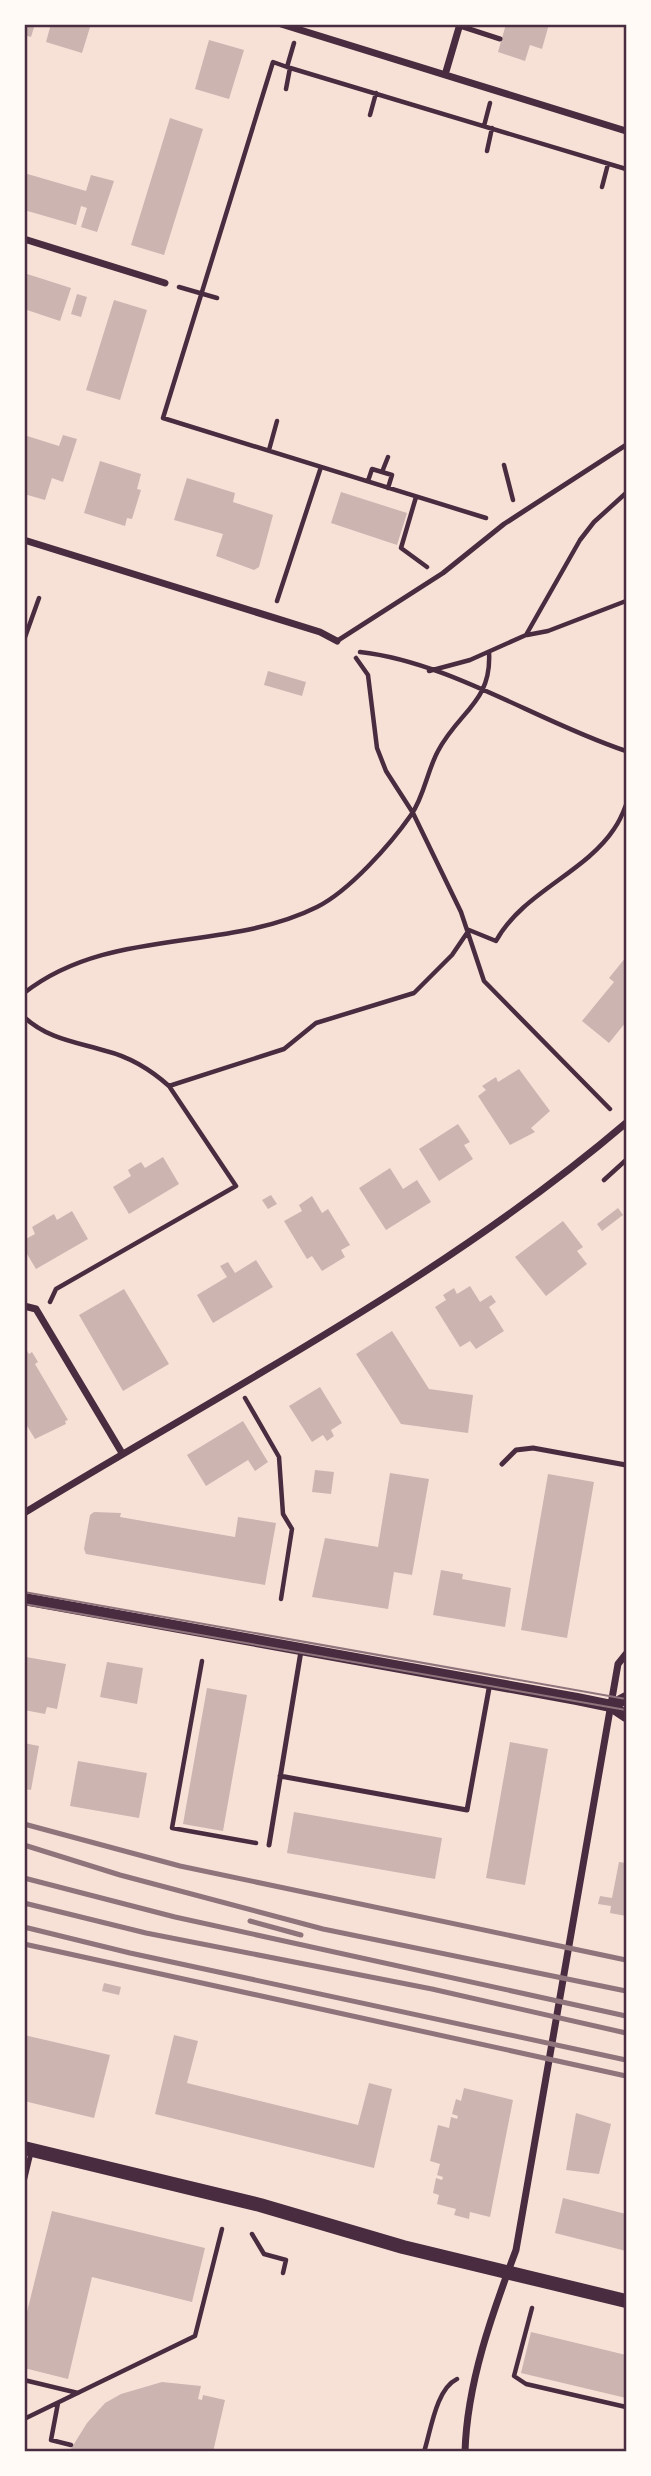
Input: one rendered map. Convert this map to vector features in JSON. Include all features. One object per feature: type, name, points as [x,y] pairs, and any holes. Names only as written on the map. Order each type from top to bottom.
[{"type":"main road","points":[[28,2149],[260,2205],[403,2247],[626,2301]]},
{"type":"street","points":[[281,24],[626,131]]},
{"type":"street","points":[[445,75],[460,25]]},
{"type":"street","points":[[24,239],[165,283]]},
{"type":"street","points":[[24,540],[320,632],[337,641]]},
{"type":"street","points":[[24,1513],[464,1245],[551,1186],[626,1123]]},
{"type":"street","points":[[24,1306],[36,1309],[122,1453]]},
{"type":"street","points":[[24,1599],[611,1706],[626,1716]]},
{"type":"street","points":[[466,2452],[466,2421],[475,2381],[516,2250],[618,1664],[626,1654]]},
{"type":"street","points":[[611,1706],[626,1698]]},
{"type":"lane","points":[[460,25],[500,39]]},
{"type":"lane","points":[[337,641],[435,578],[504,524],[626,445]]},
{"type":"lane","points":[[502,1464],[516,1450],[533,1448],[626,1465]]},
{"type":"lane","points":[[269,1845],[301,1650]]},
{"type":"lane","points":[[280,1776],[467,1810],[490,1683]]},
{"type":"lane","points":[[611,1706],[626,1708]]},
{"type":"lane","points":[[24,2182],[28,2149]]},
{"type":"path","points":[[286,89],[288,67],[299,30]]},
{"type":"path","points":[[504,524],[163,418],[273,62],[626,169]]},
{"type":"path","points":[[370,115],[376,93]]},
{"type":"path","points":[[487,151],[492,128]]},
{"type":"path","points":[[602,187],[608,164]]},
{"type":"path","points":[[183,288],[217,298]]},
{"type":"path","points":[[268,450],[277,421]]},
{"type":"path","points":[[382,472],[387,457]]},
{"type":"path","points":[[504,465],[517,517]]},
{"type":"path","points":[[277,602],[321,467]]},
{"type":"path","points":[[368,481],[372,468],[392,475],[388,488]]},
{"type":"path","points":[[526,635],[580,540],[601,515],[626,493]]},
{"type":"path","points":[[416,497],[401,548],[425,563],[435,578]]},
{"type":"path","points":[[24,640],[39,598]]},
{"type":"path","points":[[429,671],[489,652],[526,635],[548,631],[626,601]]},
{"type":"path","points":[[360,652],[392,656],[485,690],[559,726],[626,750]]},
{"type":"path","points":[[24,993],[73,965],[110,952],[274,922],[319,906],[364,868],[413,813],[439,749],[485,690],[490,669],[489,652]]},
{"type":"path","points":[[356,659],[368,675],[377,748],[386,771],[413,813],[469,930],[484,981],[610,1109]]},
{"type":"path","points":[[469,930],[496,941],[503,927],[528,903],[574,868],[614,831],[626,805]]},
{"type":"path","points":[[169,1086],[284,1049],[316,1023],[414,993],[452,955],[469,930]]},
{"type":"path","points":[[24,1017],[43,1033],[132,1060],[169,1086],[236,1186],[56,1289],[49,1303]]},
{"type":"path","points":[[604,1180],[626,1160]]},
{"type":"path","points":[[245,1397],[279,1457],[283,1514],[292,1529],[281,1599]]},
{"type":"path","points":[[202,1661],[172,1828],[269,1845]]},
{"type":"path","points":[[24,2419],[195,2336],[222,2229]]},
{"type":"path","points":[[252,2234],[264,2255],[286,2260],[283,2273]]},
{"type":"path","points":[[532,2308],[514,2376],[526,2384],[626,2407]]},
{"type":"path","points":[[424,2452],[449,2383],[459,2378],[475,2381]]},
{"type":"path","points":[[24,2380],[78,2393]]},
{"type":"path","points":[[58,2403],[51,2440],[71,2445]]},
{"type":"building","points":[[24,24],[35,24],[31,37],[24,35]]},
{"type":"building","points":[[51,24],[91,24],[82,53],[46,42]]},
{"type":"building","points":[[506,24],[549,24],[542,49],[530,45],[525,61],[498,52]]},
{"type":"building","points":[[209,40],[244,50],[229,99],[195,89]]},
{"type":"building","points":[[170,118],[203,129],[164,255],[131,245]]},
{"type":"building","points":[[24,173],[86,191],[91,175],[114,181],[97,232],[81,227],[87,208],[81,206],[76,225],[24,210]]},
{"type":"building","points":[[24,273],[71,288],[60,321],[24,309]]},
{"type":"building","points":[[77,294],[87,297],[81,317],[71,314]]},
{"type":"building","points":[[114,300],[147,310],[120,400],[86,390]]},
{"type":"building","points":[[24,435],[59,446],[63,435],[77,439],[63,482],[52,478],[45,500],[24,494]]},
{"type":"building","points":[[100,461],[141,474],[137,489],[141,490],[132,519],[127,518],[125,526],[84,513]]},
{"type":"building","points":[[187,478],[235,493],[233,502],[273,515],[259,567],[254,570],[216,556],[223,534],[174,520]]},
{"type":"building","points":[[341,492],[407,513],[397,545],[331,523]]},
{"type":"building","points":[[268,671],[306,682],[302,696],[264,685]]},
{"type":"building","points":[[626,957],[626,1022],[609,1043],[582,1021],[614,982],[609,978]]},
{"type":"building","points":[[519,1069],[550,1111],[531,1128],[535,1132],[510,1145],[478,1096],[486,1090],[482,1086],[496,1077],[498,1082]]},
{"type":"building","points":[[458,1124],[470,1142],[464,1145],[473,1159],[439,1181],[419,1149]]},
{"type":"building","points":[[163,1157],[179,1184],[129,1214],[113,1187],[131,1176],[128,1170],[134,1166],[141,1162],[145,1168]]},
{"type":"building","points":[[390,1168],[403,1189],[417,1180],[431,1202],[386,1230],[359,1188]]},
{"type":"building","points":[[271,1195],[277,1204],[268,1209],[262,1200]]},
{"type":"building","points":[[312,1196],[322,1213],[328,1209],[350,1245],[341,1250],[345,1257],[322,1271],[312,1256],[307,1259],[284,1221],[302,1211],[299,1205]]},
{"type":"building","points":[[618,1208],[623,1215],[602,1231],[597,1224]]},
{"type":"building","points":[[72,1211],[88,1239],[36,1269],[24,1249],[24,1240],[35,1234],[32,1227],[54,1214],[57,1220]]},
{"type":"building","points":[[563,1221],[583,1247],[577,1251],[587,1264],[546,1296],[515,1257]]},
{"type":"building","points":[[256,1260],[273,1287],[213,1323],[197,1295],[227,1277],[220,1266],[228,1262],[235,1273]]},
{"type":"building","points":[[470,1286],[480,1302],[491,1295],[496,1302],[489,1307],[504,1331],[476,1349],[470,1341],[460,1347],[435,1307],[446,1300],[443,1295],[454,1288],[457,1294]]},
{"type":"building","points":[[124,1289],[169,1364],[123,1391],[79,1315]]},
{"type":"building","points":[[392,1331],[429,1389],[473,1395],[468,1433],[401,1424],[356,1354]]},
{"type":"building","points":[[24,1346],[38,1362],[35,1364],[68,1420],[65,1421],[66,1424],[35,1439],[24,1421]]},
{"type":"building","points":[[320,1387],[342,1423],[331,1430],[334,1436],[327,1441],[323,1435],[312,1442],[289,1406]]},
{"type":"building","points":[[243,1421],[268,1462],[255,1471],[248,1460],[206,1486],[187,1455]]},
{"type":"building","points":[[315,1470],[334,1472],[331,1494],[312,1492]]},
{"type":"building","points":[[390,1473],[429,1479],[412,1575],[394,1572],[388,1609],[312,1597],[325,1538],[378,1547]]},
{"type":"building","points":[[548,1474],[594,1482],[567,1638],[521,1630]]},
{"type":"building","points":[[94,1512],[121,1513],[120,1517],[235,1537],[238,1517],[276,1523],[265,1585],[86,1554],[84,1549],[90,1515]]},
{"type":"building","points":[[441,1570],[463,1574],[462,1579],[511,1588],[505,1627],[433,1615]]},
{"type":"building","points":[[26,1657],[66,1664],[57,1709],[47,1707],[45,1714],[24,1710]]},
{"type":"building","points":[[107,1662],[143,1668],[137,1704],[100,1697]]},
{"type":"building","points":[[207,1688],[247,1695],[223,1831],[183,1824]]},
{"type":"building","points":[[510,1742],[548,1749],[525,1885],[486,1878]]},
{"type":"building","points":[[24,1743],[39,1746],[31,1790],[24,1789]]},
{"type":"building","points":[[78,1761],[147,1773],[139,1818],[70,1806]]},
{"type":"building","points":[[294,1812],[442,1838],[435,1879],[287,1853]]},
{"type":"building","points":[[619,1862],[626,1863],[626,1916],[610,1913],[611,1906],[598,1904],[600,1896],[612,1898]]},
{"type":"building","points":[[104,1983],[121,1987],[119,1995],[102,1991]]},
{"type":"building","points":[[24,2035],[110,2055],[94,2118],[24,2101]]},
{"type":"building","points":[[174,2035],[198,2041],[187,2083],[358,2125],[369,2083],[392,2089],[374,2168],[155,2114]]},
{"type":"building","points":[[464,2088],[513,2100],[490,2217],[470,2212],[469,2219],[454,2215],[456,2209],[437,2204],[439,2195],[433,2193],[436,2178],[442,2180],[443,2177],[437,2175],[440,2164],[430,2161],[438,2125],[449,2128],[451,2117],[457,2119],[458,2116],[452,2114],[456,2099],[461,2101]]},
{"type":"building","points":[[576,2113],[611,2124],[599,2174],[566,2170]]},
{"type":"building","points":[[563,2198],[626,2214],[626,2251],[555,2233]]},
{"type":"building","points":[[52,2211],[205,2248],[192,2302],[92,2277],[68,2379],[24,2368],[24,2324]]},
{"type":"building","points":[[531,2332],[626,2355],[626,2398],[521,2373]]},
{"type":"building","points":[[162,2382],[201,2386],[198,2399],[202,2400],[203,2395],[225,2400],[213,2452],[69,2452],[87,2423],[105,2403],[121,2394]]},
{"type":"tram line","points":[[24,1592],[626,1699]]},
{"type":"tram line","points":[[24,1604],[626,1710]]},
{"type":"railway","points":[[24,1824],[180,1866],[626,1960]]},
{"type":"railway","points":[[24,1845],[120,1875],[323,1929],[626,1991]]},
{"type":"railway","points":[[24,1878],[175,1917],[626,2016]]},
{"type":"railway","points":[[24,1903],[146,1933],[432,1989],[626,2033]]},
{"type":"railway","points":[[250,1921],[301,1935]]},
{"type":"railway","points":[[24,1927],[130,1953],[626,2060]]},
{"type":"railway","points":[[24,1944],[626,2076]]}]
